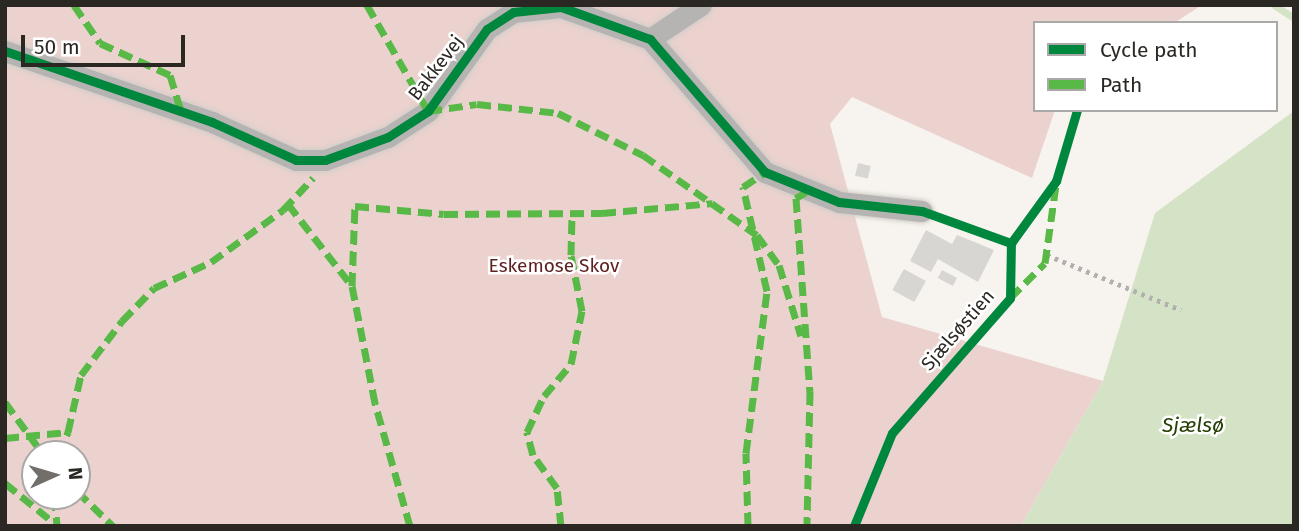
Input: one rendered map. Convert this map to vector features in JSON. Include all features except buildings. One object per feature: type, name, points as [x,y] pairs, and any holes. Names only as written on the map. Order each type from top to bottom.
[{"type":"street","points":[[650,39],[701,5]]},
{"type":"street","name":"Bakkevej","points":[[5,51],[212,122],[296,160],[325,160],[388,137],[428,111],[487,29],[513,12],[561,7],[650,39],[765,172],[839,202],[922,211]]},
{"type":"path","points":[[1046,255],[1181,310]]},
{"type":"green space","name":"Eskemose Skov","points":[[5,5],[1202,5],[1177,21],[1033,21],[1033,112],[1054,112],[1032,178],[852,97],[830,124],[882,317],[1103,381],[1021,526],[5,526]]},
{"type":"water","name":"Sjælsø","points":[[1294,111],[1294,526],[1021,526],[1103,381],[1155,213]]},
{"type":"waterway","points":[[1274,5],[1294,18]]},
{"type":"marked path","points":[[74,5],[100,43],[170,75],[181,111]]},
{"type":"marked path","points":[[367,5],[428,111],[477,104],[558,113],[643,155],[757,235],[779,265],[801,336]]},
{"type":"marked path","points":[[748,526],[746,453],[767,291],[743,187],[765,172]]},
{"type":"marked path","points":[[5,438],[68,432],[81,375],[122,321],[154,288],[211,262],[283,210],[313,178]]},
{"type":"marked path","points":[[1010,298],[1045,263],[1056,185]]},
{"type":"marked path","points":[[806,192],[796,198],[810,391],[807,526]]},
{"type":"marked path","points":[[410,526],[375,403],[352,286],[355,206],[444,214],[602,213],[713,203]]},
{"type":"marked path","points":[[288,204],[352,286]]},
{"type":"marked path","points":[[561,526],[557,488],[533,455],[527,432],[544,396],[571,364],[582,311],[571,255],[572,213]]},
{"type":"marked path","points":[[5,402],[33,440]]},
{"type":"marked path","points":[[64,440],[68,432]]},
{"type":"marked path","points":[[5,483],[58,526]]},
{"type":"marked path","points":[[91,505],[113,526]]},
{"type":"marked path","points":[[55,510],[57,525]]},
{"type":"cycle path","points":[[5,51],[212,122],[296,160],[325,160],[388,137],[428,111],[487,29],[513,12],[561,7],[650,39],[765,172],[839,202],[922,211],[1011,243]]},
{"type":"cycle path","name":"Sjælsøstien","points":[[854,526],[892,433],[1010,298],[1011,243],[1056,181],[1076,112]]}]
